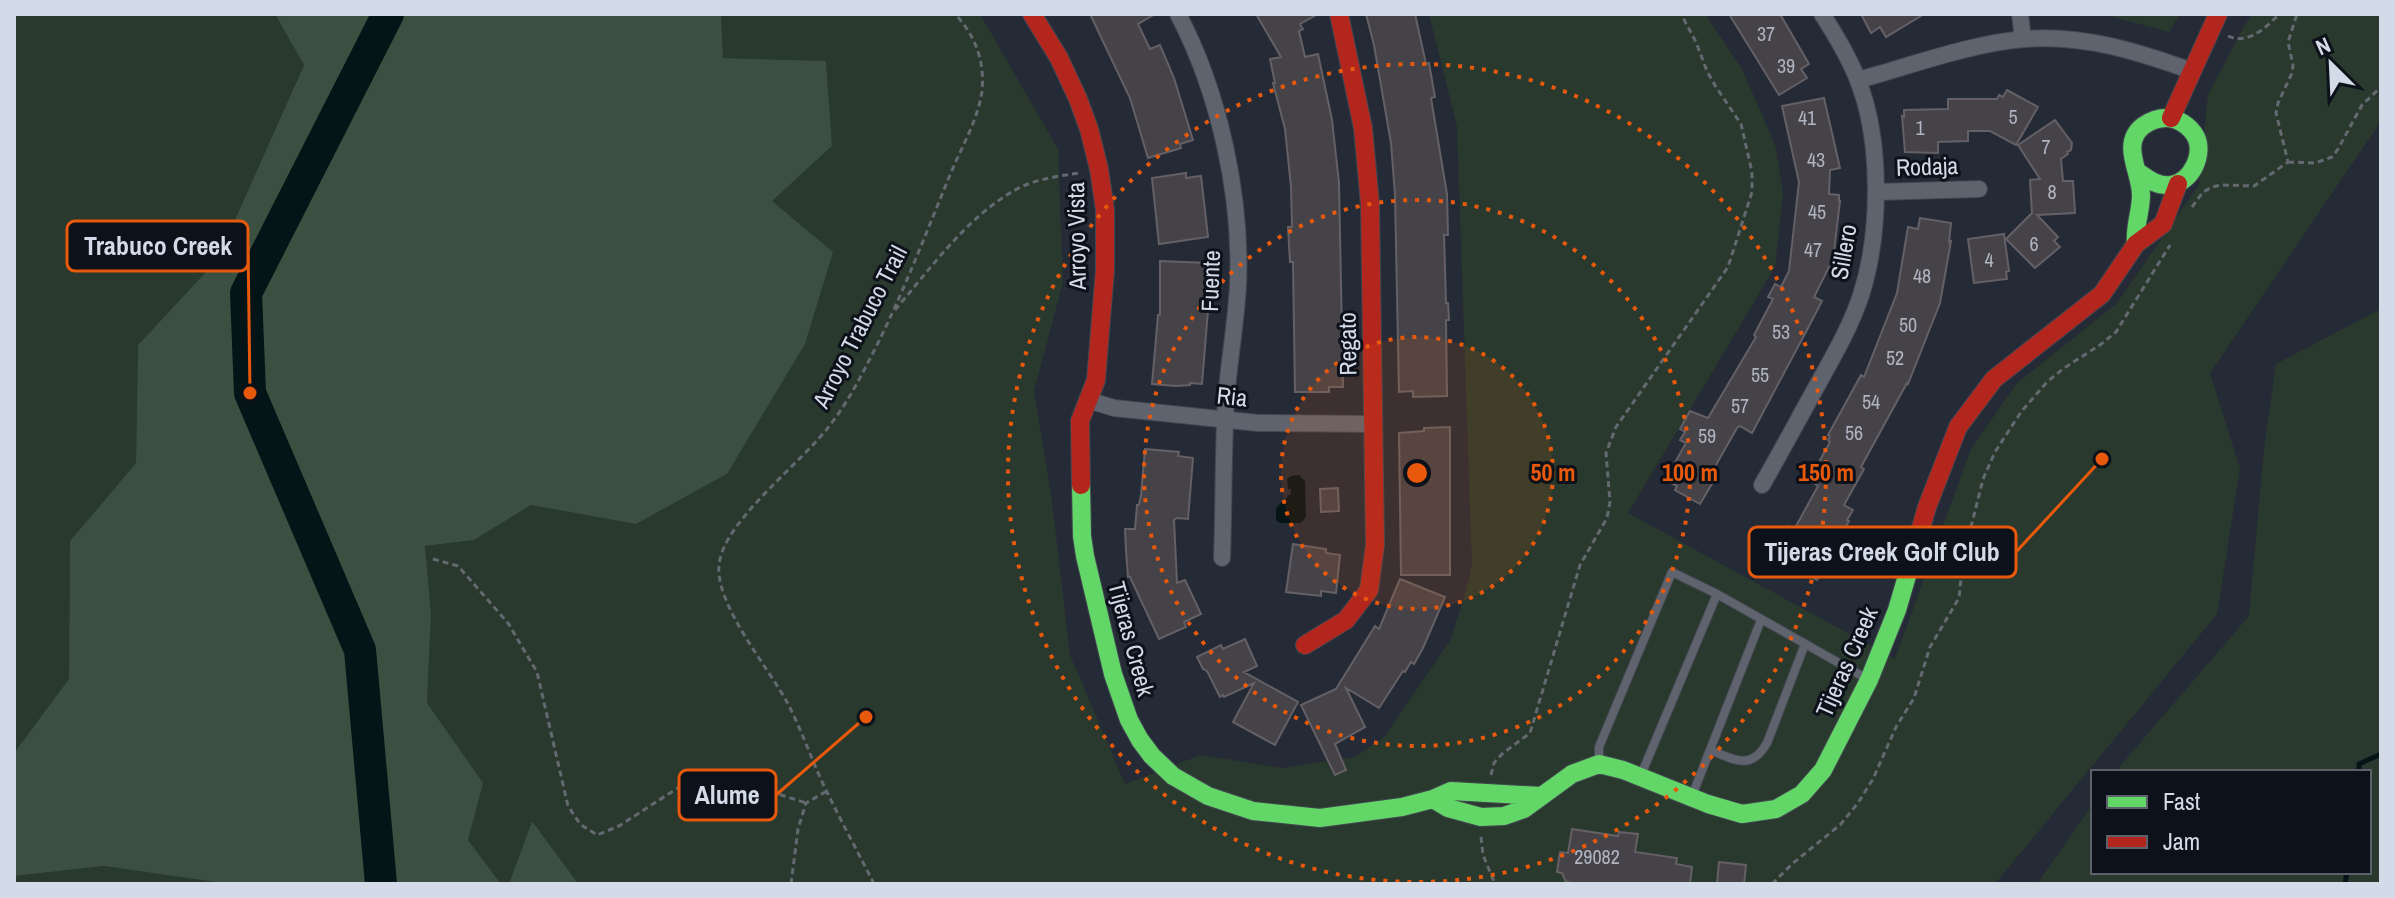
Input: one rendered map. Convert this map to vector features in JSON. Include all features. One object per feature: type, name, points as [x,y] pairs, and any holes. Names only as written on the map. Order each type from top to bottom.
[{"type":"street","name":"Arroyo Vista","points":[[1032,14],[1059,58],[1078,99],[1099,169],[1105,210],[1105,270],[1096,380],[1080,421]]},
{"type":"street","name":"Fuente","points":[[1178,14],[1211,95],[1227,162],[1236,221],[1238,284],[1226,421],[1222,558]]},
{"type":"street","name":"Regato","points":[[1305,645],[1346,620],[1369,590],[1375,545],[1370,204],[1363,128],[1339,14]]},
{"type":"street","name":"Sillero","points":[[1762,485],[1840,345],[1861,295],[1871,248],[1877,192],[1869,120],[1858,80],[1822,14]]},
{"type":"street","points":[[2020,14],[2023,39]]},
{"type":"street","points":[[2171,118],[2218,14]]},
{"type":"street","points":[[1858,80],[1982,46],[2023,39],[2058,38],[2119,47],[2192,71]]},
{"type":"street","name":"Tijeras Creek","points":[[1080,421],[1085,556],[1113,674],[1129,720],[1140,740],[1152,756],[1182,782],[1208,796],[1253,811],[1320,818],[1402,807],[1451,791],[1541,796],[1572,774],[1599,764],[1742,814],[1776,809],[1802,794],[1823,770],[1869,680],[1897,610],[1927,507],[1958,427],[1994,379],[2102,294],[2136,244],[2163,224],[2178,184],[2195,170],[2199,148],[2190,128],[2171,118],[2151,121],[2136,134],[2131,154],[2138,172],[2141,194],[2134,230],[2136,244]]},
{"type":"street","points":[[2138,172],[2156,185],[2178,184]]},
{"type":"street","name":"Rodaja","points":[[1877,192],[1979,189]]},
{"type":"street","name":"Ria","points":[[1088,400],[1114,408],[1226,421],[1373,424]]},
{"type":"lane","points":[[1599,764],[1599,747],[1672,572],[1869,680]]},
{"type":"lane","points":[[1640,776],[1717,594]]},
{"type":"lane","points":[[1692,797],[1761,620]]},
{"type":"lane","points":[[1710,750],[1743,761],[1754,759],[1761,753],[1805,644]]},
{"type":"path","name":"Arroyo Trabuco Trail","points":[[874,884],[788,704],[723,594],[719,564],[723,548],[740,521],[829,427],[852,394],[893,313],[975,117],[982,91],[982,65],[976,42],[955,14]]},
{"type":"path","points":[[1489,780],[1494,763],[1530,733],[1580,565],[1607,518],[1610,502],[1605,464],[1609,442],[1616,427],[1728,267],[1752,192],[1752,172],[1741,124],[1711,79],[1681,14]]},
{"type":"path","points":[[2288,162],[2276,113],[2292,73],[2288,42],[2297,14]]},
{"type":"path","points":[[2191,208],[2203,192],[2212,187],[2254,186],[2288,162],[2315,163],[2332,157],[2362,105],[2381,87]]},
{"type":"path","points":[[893,313],[972,221],[1018,188],[1051,177],[1099,169]]},
{"type":"path","points":[[1772,884],[1841,824],[1873,779],[1896,727],[1914,698],[1930,647],[1959,598],[1963,559],[1983,479],[1995,452],[2021,412],[2047,382],[2116,332],[2175,236]]},
{"type":"path","points":[[433,559],[458,566],[508,623],[537,672],[568,806],[580,824],[597,835],[619,826],[687,782],[717,774],[806,803]]},
{"type":"path","points":[[791,884],[798,829],[806,803],[827,791]]},
{"type":"green space","points":[[14,14],[275,14],[304,64],[217,260],[138,345],[136,463],[70,541],[69,679],[14,753]]},
{"type":"green space","points":[[275,14],[721,14],[723,58],[826,61],[832,146],[772,201],[833,252],[805,344],[727,474],[636,524],[531,505],[474,540],[425,546],[431,614],[427,703],[483,783],[468,840],[501,884],[230,884],[104,866],[14,876],[14,753],[69,679],[70,541],[136,463],[138,345],[217,260],[304,65]]},
{"type":"green space","points":[[721,14],[980,14],[1058,149],[1063,282],[1034,391],[1052,502],[1070,655],[1125,784],[1201,755],[1282,768],[1355,757],[1384,737],[1450,641],[1472,565],[1457,126],[1429,14],[1705,14],[1742,69],[1775,145],[1783,193],[1775,267],[1628,513],[1895,659],[1971,449],[2017,383],[2117,303],[2199,185],[2208,95],[2253,14],[2381,14],[2381,121],[2210,373],[2240,469],[2217,614],[1995,884],[576,884],[532,821],[509,884],[501,884],[468,840],[482,783],[427,703],[431,614],[425,546],[474,540],[531,505],[636,524],[727,474],[771,201],[832,146],[826,61],[723,58]]},
{"type":"green space","points":[[2112,14],[2180,14],[2169,32],[2113,17]]},
{"type":"green space","points":[[2381,309],[2381,884],[2037,884],[2091,807],[2091,874],[2371,874],[2371,770],[2117,770],[2249,616],[2264,449],[2276,364]]},
{"type":"green space","points":[[532,821],[577,882],[576,884],[509,884]]},
{"type":"green space","points":[[104,866],[230,884],[14,884],[14,876]]},
{"type":"shaded area","points":[[1299,475],[1305,481],[1306,517],[1301,523],[1280,523],[1276,520],[1276,508],[1291,493],[1287,479]]},
{"type":"building","points":[[1090,14],[1155,14],[1138,24],[1150,49],[1160,45],[1193,140],[1180,144],[1181,148],[1148,158],[1130,98]]},
{"type":"building","points":[[1256,14],[1318,14],[1300,24],[1303,29],[1299,31],[1305,57],[1318,54],[1332,120],[1339,183],[1343,387],[1329,387],[1329,392],[1295,392],[1293,262],[1290,262],[1288,227],[1292,227],[1291,187],[1285,129],[1270,59],[1281,57]]},
{"type":"building","points":[[1366,14],[1415,14],[1426,64],[1429,63],[1435,97],[1431,98],[1447,194],[1448,235],[1444,235],[1449,320],[1446,320],[1447,396],[1413,397],[1413,391],[1399,392],[1391,143]]},
{"type":"building","points":[[1729,14],[1780,14],[1809,64],[1801,69],[1807,78],[1779,95]]},
{"type":"building","points":[[1861,14],[1924,14],[1886,37],[1880,27],[1871,33]]},
{"type":"building","points":[[2007,90],[2038,107],[2016,145],[1990,131],[1968,131],[1968,141],[1938,142],[1938,153],[1905,152],[1904,110],[1948,109],[1948,99],[1997,99],[1999,95],[2003,97]]},
{"type":"building","points":[[1824,98],[1840,168],[1830,170],[1829,194],[1839,195],[1840,201],[1832,268],[1829,267],[1814,297],[1822,301],[1752,433],[1740,426],[1737,428],[1708,479],[1713,482],[1700,504],[1675,490],[1677,486],[1665,480],[1686,443],[1680,440],[1685,432],[1680,429],[1690,411],[1708,418],[1756,337],[1754,335],[1773,299],[1768,297],[1775,284],[1781,287],[1789,271],[1799,182],[1782,106]]},
{"type":"building","points":[[2055,120],[2072,143],[2071,150],[2061,159],[2063,181],[2073,181],[2075,213],[2037,215],[2058,237],[2054,241],[2060,247],[2035,268],[2006,239],[2032,213],[2030,180],[2040,179],[2018,145]]},
{"type":"building","points":[[1186,173],[1186,178],[1201,176],[1208,237],[1159,244],[1152,178]]},
{"type":"building","points":[[1920,218],[1951,223],[1951,241],[1940,303],[1908,384],[1861,467],[1864,469],[1844,505],[1853,510],[1817,580],[1770,554],[1787,526],[1794,530],[1818,486],[1809,480],[1830,442],[1828,435],[1861,375],[1864,377],[1897,293],[1908,227],[1918,229]]},
{"type":"building","points":[[2004,234],[2009,271],[2006,272],[2007,279],[1974,283],[1968,239]]},
{"type":"building","points":[[1160,261],[1209,263],[1202,384],[1152,384],[1160,315]]},
{"type":"building","points":[[1450,427],[1450,575],[1401,575],[1399,433]]},
{"type":"building","points":[[1145,449],[1179,452],[1178,456],[1193,458],[1188,519],[1174,520],[1177,583],[1185,580],[1201,614],[1184,622],[1186,627],[1159,639],[1128,577],[1126,551],[1125,529],[1135,529]]},
{"type":"building","points":[[1338,488],[1339,511],[1321,512],[1320,489]]},
{"type":"building","points":[[1293,544],[1326,549],[1326,553],[1340,555],[1336,593],[1321,591],[1321,596],[1286,592]]},
{"type":"building","points":[[1400,579],[1445,597],[1414,664],[1411,662],[1403,671],[1379,708],[1346,688],[1365,727],[1335,744],[1346,770],[1335,775],[1301,705],[1336,689],[1375,626],[1379,629]]},
{"type":"building","points":[[1245,639],[1257,666],[1244,672],[1298,702],[1275,745],[1233,722],[1254,683],[1220,697],[1197,657],[1221,645],[1223,649]]},
{"type":"building","points":[[1572,829],[1618,836],[1619,832],[1638,834],[1635,852],[1677,858],[1676,864],[1692,867],[1690,884],[1566,882],[1562,873],[1557,872],[1560,852],[1568,853]]},
{"type":"building","points":[[1719,862],[1746,865],[1744,884],[1717,884]]},
{"type":"waterway","points":[[381,884],[360,650],[250,393],[246,293],[388,14]]},
{"type":"waterway","name":"Tijeras Creek","points":[[2359,770],[2359,764],[2381,754]]},
{"type":"waterway","name":"Tijeras Creek","points":[[2345,884],[2347,874]]},
{"type":"traffic: fast","points":[[2136,244],[2141,195],[2132,150],[2136,133],[2157,119],[2170,118],[2187,126],[2196,137],[2197,159],[2185,179],[2162,185],[2138,172]]},
{"type":"traffic: fast","points":[[1081,485],[1085,556],[1113,674],[1129,720],[1140,740],[1173,776],[1208,796],[1253,811],[1320,818],[1402,807],[1451,791],[1541,796]]},
{"type":"traffic: fast","points":[[1433,799],[1448,808],[1481,817],[1504,816],[1524,809],[1572,774],[1599,764],[1742,814],[1776,809],[1802,794],[1823,770],[1869,680],[1897,610],[1909,569]]},
{"type":"traffic: jam","points":[[1032,14],[1059,58],[1078,99],[1099,169],[1105,210],[1105,270],[1096,380],[1080,421],[1081,485]]},
{"type":"traffic: jam","points":[[1305,645],[1346,620],[1369,590],[1375,545],[1370,204],[1363,128],[1339,14]]},
{"type":"traffic: jam","points":[[2171,118],[2218,14]]},
{"type":"traffic: jam","points":[[1909,569],[1927,507],[1958,427],[1994,379],[2102,294],[2136,244],[2163,224],[2178,184]]},
{"type":"place","name":"Trabuco Creek","points":[[250,393]]},
{"type":"place","name":"Tijeras Creek Golf Club","points":[[2102,459]]},
{"type":"place","name":"Alume","points":[[866,717]]}]
